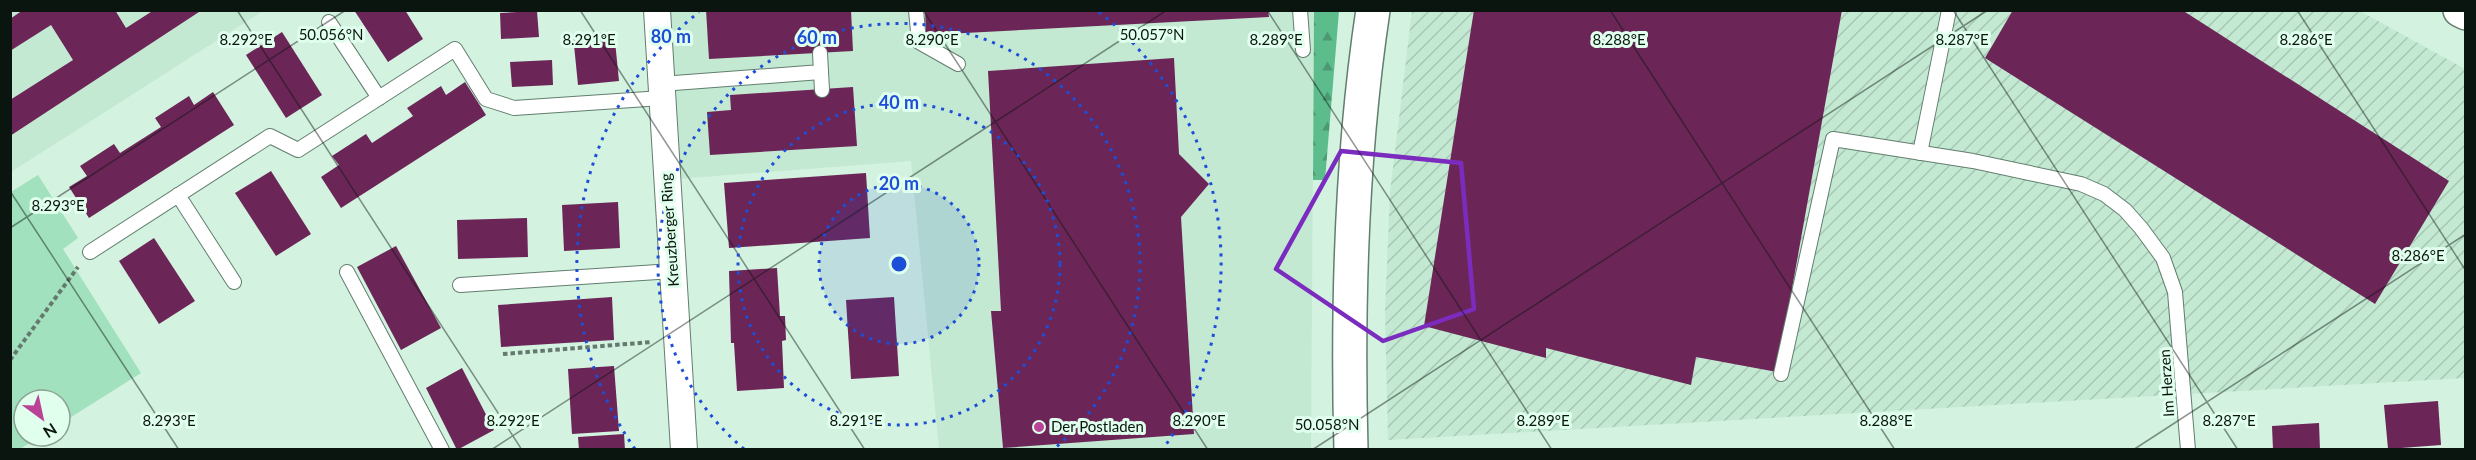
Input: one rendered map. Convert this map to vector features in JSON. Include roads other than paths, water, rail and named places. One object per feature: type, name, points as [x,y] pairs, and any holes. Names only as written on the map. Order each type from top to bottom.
[{"type":"highway","points":[[2460,10],[2466,13]]},
{"type":"highway","points":[[1351,450],[1348,347],[1353,199],[1361,99],[1372,11]]},
{"type":"street","name":"Kreuzberger Ring","points":[[657,10],[684,450]]},
{"type":"lane","points":[[916,10],[919,42],[958,64]]},
{"type":"lane","points":[[1300,10],[1303,50]]},
{"type":"lane","points":[[1920,153],[1949,10]]},
{"type":"lane","points":[[329,22],[379,98]]},
{"type":"lane","points":[[90,252],[270,136],[298,150],[455,49],[486,99],[514,108],[821,72]]},
{"type":"lane","points":[[820,53],[822,90]]},
{"type":"lane","name":"Im Herzen","points":[[1781,374],[1833,140],[2041,174],[2081,184],[2104,194],[2125,210],[2163,258],[2175,292],[2179,314],[2188,450]]},
{"type":"lane","points":[[178,195],[234,282]]},
{"type":"lane","points":[[460,285],[673,271]]},
{"type":"lane","points":[[347,272],[442,450]]},
{"type":"place","name":"Der Postladen","points":[[1039,427]]}]
